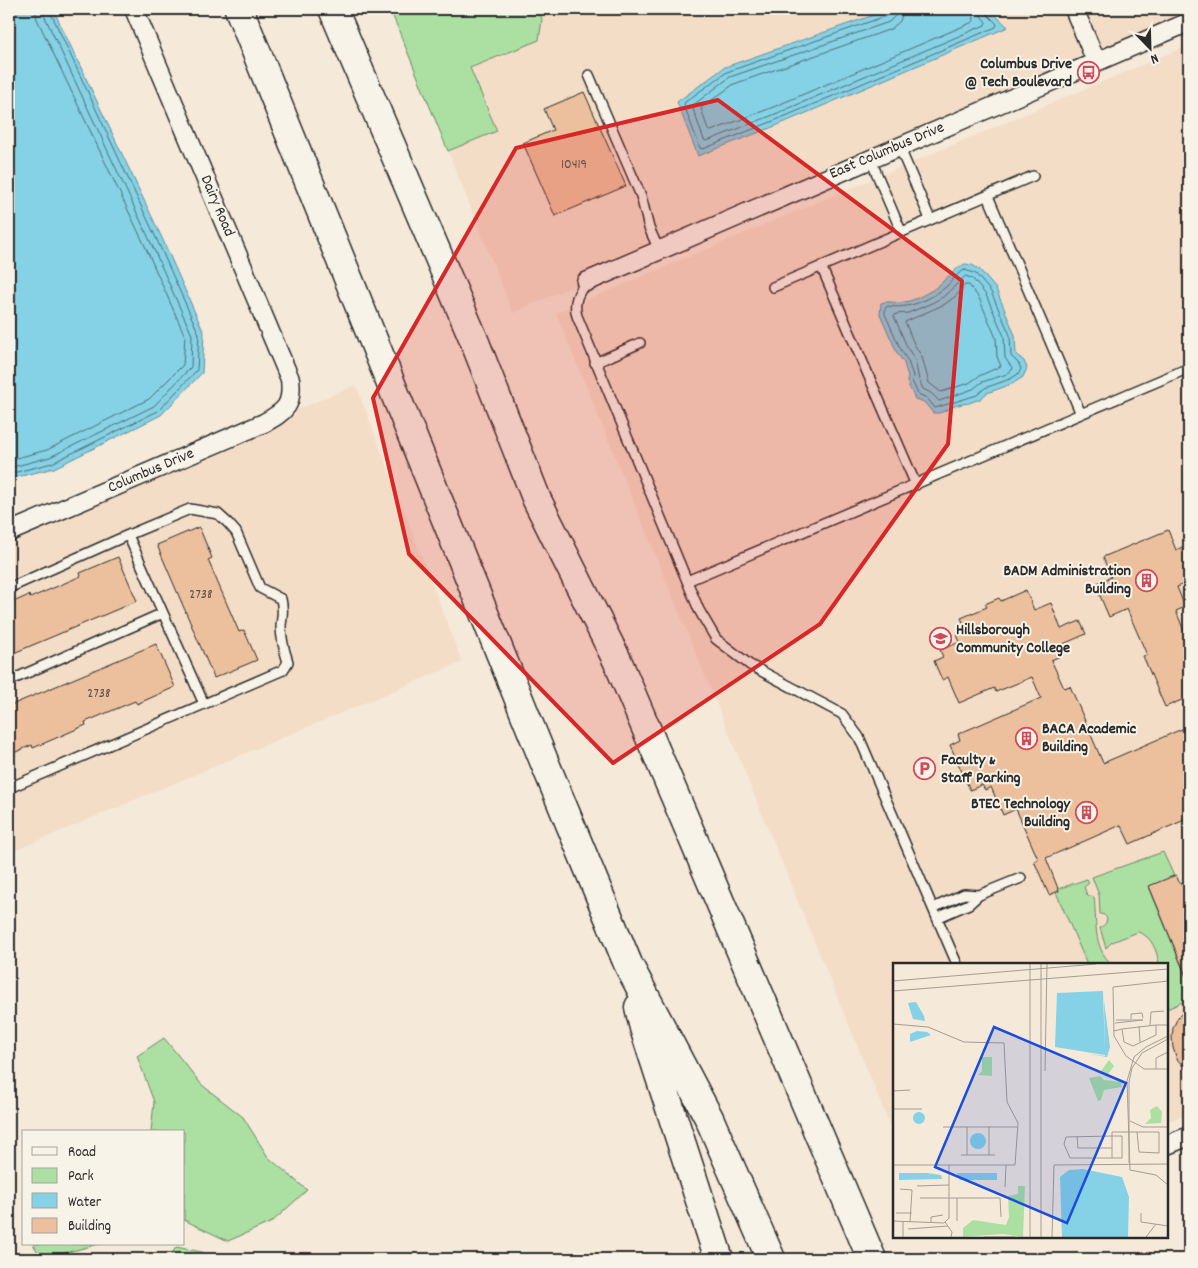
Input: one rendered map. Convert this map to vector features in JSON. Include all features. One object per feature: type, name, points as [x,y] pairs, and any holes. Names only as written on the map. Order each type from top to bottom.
[{"type":"highway","points":[[239,9],[536,743],[628,964],[709,1118],[771,1259]]},
{"type":"highway","points":[[333,9],[472,335],[537,500],[617,660],[872,1259]]},
{"type":"highway","points":[[628,964],[644,1028],[719,1259]]},
{"type":"street","name":"Dairy Road","points":[[134,9],[290,379],[292,392],[289,405]]},
{"type":"street","points":[[1074,9],[1096,61]]},
{"type":"street","name":"East Columbus Drive","points":[[586,282],[1189,22]]},
{"type":"street","name":"Columbus Drive","points":[[9,532],[264,423],[278,415],[289,405]]},
{"type":"street","points":[[1168,1145],[1189,1136]]},
{"type":"lane","points":[[589,75],[641,196],[649,228],[659,250]]},
{"type":"lane","points":[[899,146],[930,219]]},
{"type":"lane","points":[[870,158],[901,231]]},
{"type":"lane","points":[[773,287],[1033,176]]},
{"type":"lane","points":[[988,196],[1081,414]]},
{"type":"lane","points":[[821,266],[916,485]]},
{"type":"lane","points":[[586,282],[580,290],[574,307],[699,610],[716,639],[750,665],[842,714],[859,737],[957,963]]},
{"type":"lane","points":[[596,363],[640,344]]},
{"type":"lane","points":[[687,581],[1189,368]]},
{"type":"lane","points":[[9,588],[190,509],[218,514],[236,532],[260,588],[281,599],[284,610],[281,627],[282,642],[288,662],[283,670],[9,788]]},
{"type":"lane","points":[[128,535],[204,704]]},
{"type":"lane","points":[[9,681],[163,613]]},
{"type":"lane","points":[[937,918],[969,904],[979,895],[1022,878]]},
{"type":"lane","points":[[933,908],[964,894],[979,895]]},
{"type":"highlighted area","points":[[718,100],[962,281],[948,444],[820,624],[613,763],[409,554],[373,398],[516,148]]},
{"type":"shaded area","points":[[538,9],[891,9],[725,67],[698,156],[778,125],[1008,27],[989,9],[1065,9],[1085,56],[576,277],[578,284],[513,313],[448,151],[496,131],[470,68],[539,40],[542,19]]},
{"type":"shaded area","points":[[1082,9],[1189,9],[1189,12],[1100,50]]},
{"type":"shaded area","name":"Hillsborough Community College","points":[[1189,45],[1189,1112],[1168,1122],[1168,963],[893,963],[893,1133],[556,313]]},
{"type":"shaded area","points":[[356,385],[462,662],[9,853],[9,542],[268,431],[282,423],[291,414],[295,416],[296,410]]},
{"type":"green space","points":[[390,9],[538,9],[542,19],[539,40],[470,68],[497,131],[448,151]]},
{"type":"green space","points":[[1163,852],[1174,876],[1149,887],[1189,984],[1189,999],[1168,1009],[1168,963],[1159,963],[1155,949],[1150,940],[1143,934],[1138,932],[1112,942],[1106,948],[1100,928],[1105,924],[1107,918],[1100,914],[1099,895],[1092,877]]},
{"type":"green space","points":[[1087,879],[1089,883],[1084,887],[1087,895],[1094,897],[1098,942],[1101,950],[1111,963],[1087,963],[1055,890]]},
{"type":"green space","points":[[164,1038],[202,1085],[243,1117],[268,1157],[307,1190],[272,1222],[228,1241],[185,1220],[185,1130],[151,1130],[154,1102],[137,1056]]},
{"type":"green space","points":[[34,1246],[91,1246],[42,1259]]},
{"type":"green space","points":[[176,1247],[202,1252],[209,1259],[169,1259]]},
{"type":"water","points":[[9,9],[53,9],[162,238],[204,333],[202,373],[161,415],[54,468],[9,479]]},
{"type":"water","points":[[891,9],[989,9],[1008,27],[778,125],[698,156],[677,102],[725,67]]},
{"type":"water","points":[[965,264],[979,269],[996,289],[1015,335],[1016,354],[1024,361],[1027,368],[1023,377],[1012,384],[987,393],[980,399],[957,405],[940,413],[933,413],[924,402],[915,399],[907,382],[908,377],[904,363],[897,353],[880,314],[881,303],[910,301],[919,297],[937,287],[955,270]]},
{"type":"building","points":[[584,92],[626,186],[555,216],[523,143],[553,130],[544,109]]},
{"type":"building","points":[[199,527],[212,558],[208,560],[239,632],[244,630],[257,660],[214,678],[157,545]]},
{"type":"building","name":"BADM Administration Building","points":[[1168,530],[1176,550],[1186,545],[1189,553],[1189,582],[1177,587],[1185,607],[1176,611],[1189,643],[1189,697],[1165,707],[1143,656],[1147,655],[1127,609],[1109,617],[1095,584],[1111,577],[1103,557]]},
{"type":"building","points":[[118,557],[137,601],[9,655],[9,604],[29,595],[30,598],[81,576],[80,573]]},
{"type":"building","points":[[1026,590],[1034,610],[1051,603],[1061,629],[1080,621],[1086,634],[1059,646],[1063,655],[1051,660],[1064,688],[1070,686],[1103,763],[1189,726],[1189,818],[1130,844],[1121,825],[1046,858],[1059,891],[1049,895],[1034,861],[1038,859],[1016,809],[1003,815],[991,787],[985,790],[982,785],[970,790],[950,745],[960,740],[958,734],[1041,698],[1032,677],[996,692],[994,688],[959,703],[948,677],[942,680],[934,661],[943,657],[940,650],[960,642],[957,635],[967,631],[961,618],[987,607],[985,604],[999,598],[1001,601]]},
{"type":"building","points":[[156,644],[175,687],[137,704],[135,701],[85,722],[86,725],[33,748],[32,745],[9,755],[9,706]]},
{"type":"building","points":[[1176,875],[1180,884],[1189,881],[1189,983],[1149,886]]},
{"type":"building","points":[[1189,1007],[1189,1073],[1177,1059],[1172,1038],[1173,1028],[1178,1017]]},
{"type":"place","name":"Columbus Drive @ Tech Boulevard","points":[[1088,73]]},
{"type":"place","name":"BADM Administration Building","points":[[1147,580]]},
{"type":"place","name":"Hillsborough Community College","points":[[940,639]]},
{"type":"place","name":"BACA Academic Building","points":[[1026,738]]},
{"type":"place","name":"Faculty & Staff Parking","points":[[925,769]]},
{"type":"place","name":"BTEC Technology Building","points":[[1086,813]]}]
